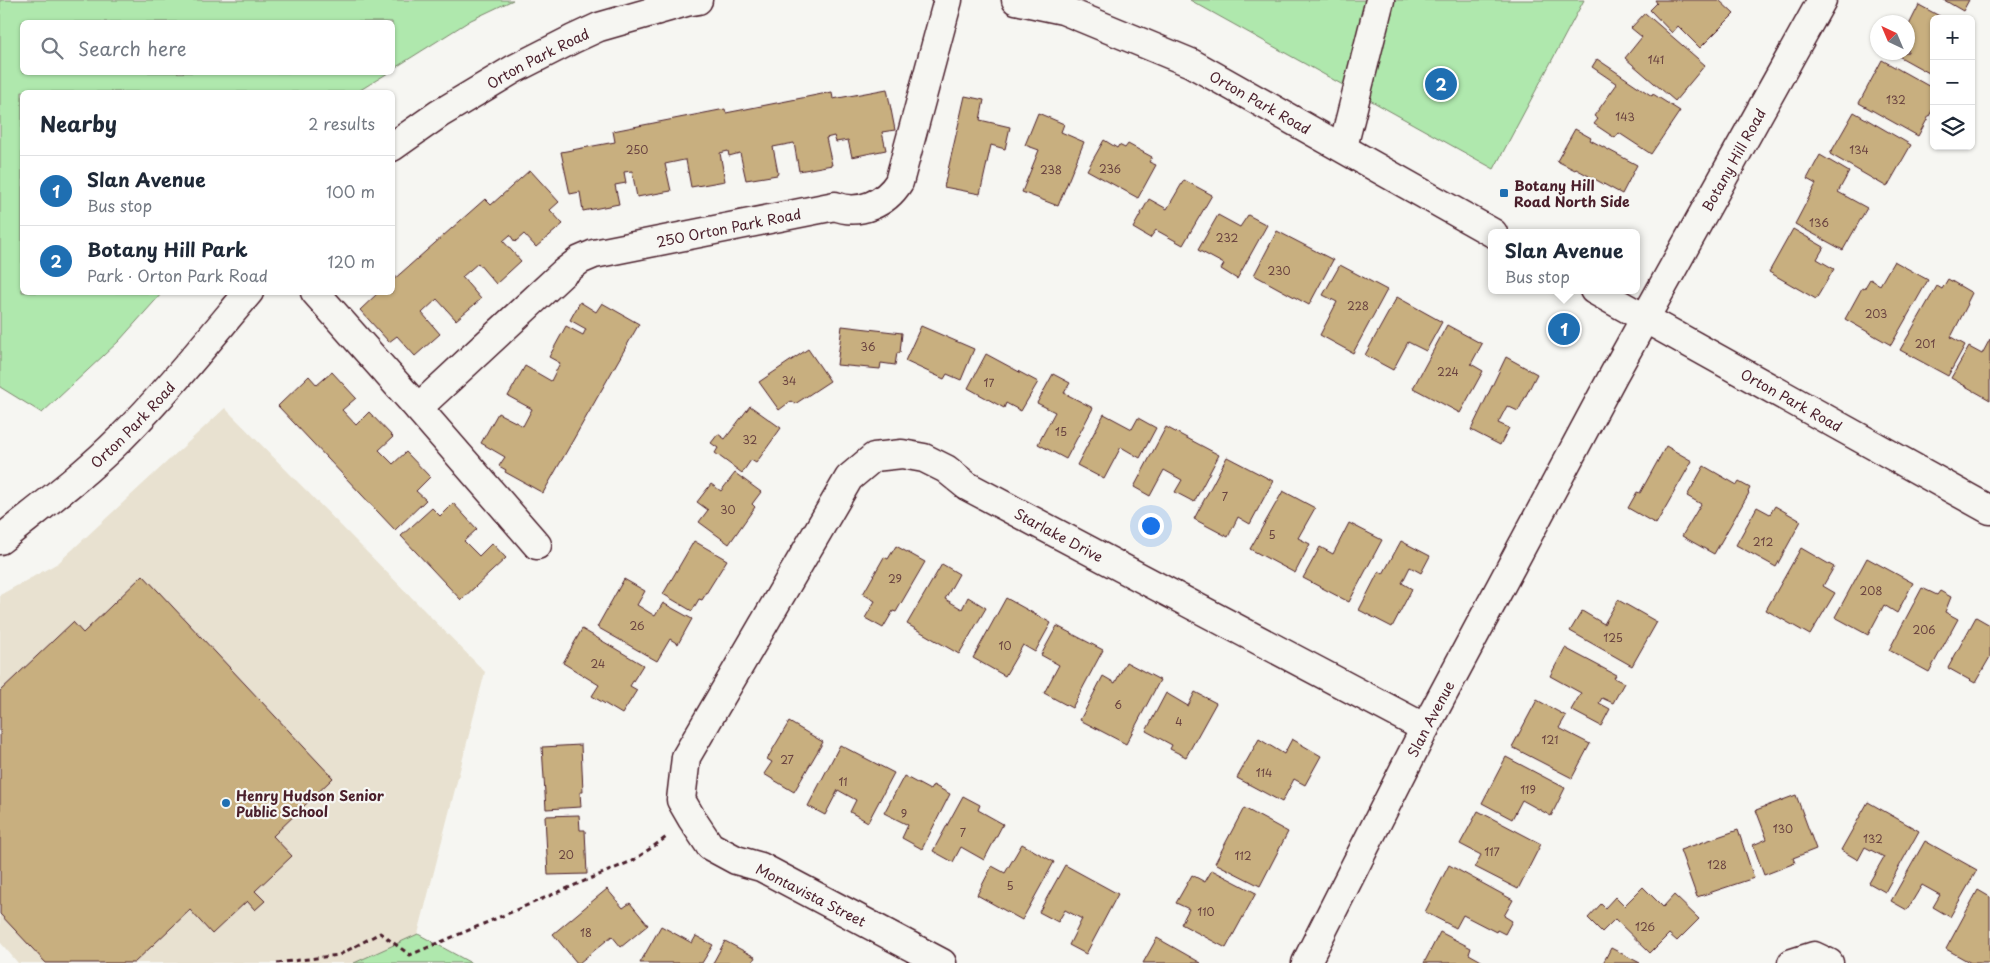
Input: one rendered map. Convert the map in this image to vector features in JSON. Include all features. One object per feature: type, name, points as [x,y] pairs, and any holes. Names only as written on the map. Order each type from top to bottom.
[{"type":"street","name":"Orton Park Road","points":[[395,146],[439,114],[514,69],[573,39],[599,27],[698,0]]},
{"type":"street","name":"250 Orton Park Road","points":[[418,408],[563,273],[580,260],[594,254],[835,206],[851,209],[867,207],[886,198],[899,182],[948,0]]},
{"type":"street","name":"Orton Park Road","points":[[1016,0],[1063,10],[1191,63],[1488,230]]},
{"type":"street","points":[[1343,148],[1380,0]]},
{"type":"street","name":"Botany Hill Road","points":[[1644,319],[1822,0]]},
{"type":"street","name":"Orton Park Road","points":[[1601,294],[1990,510]]},
{"type":"street","name":"Orton Park Road","points":[[0,540],[73,483],[119,440],[160,396],[246,295]]},
{"type":"street","points":[[318,295],[537,545]]},
{"type":"street","name":"Slan Avenue","points":[[1306,963],[1425,728],[1644,319]]},
{"type":"street","name":"Starlake Drive","points":[[759,630],[849,478],[874,457],[902,454],[924,458],[946,469],[967,486],[1425,728]]},
{"type":"street","name":"Montavista Street","points":[[759,630],[686,757],[681,800],[710,846],[736,860],[761,867],[942,963]]},
{"type":"street","points":[[1792,963],[1814,956],[1829,963]]},
{"type":"path","points":[[277,963],[339,955],[380,933],[410,955],[634,860],[692,819]]},
{"type":"shaded area","name":"Henry Hudson Senior Public School","points":[[225,408],[485,672],[418,934],[354,963],[18,963],[0,942],[0,595],[58,563]]},
{"type":"green space","points":[[0,0],[513,0],[471,20],[395,68],[395,20],[20,20],[20,75],[385,75],[360,90],[20,90],[20,295],[160,295],[119,341],[42,413],[0,387]]},
{"type":"green space","points":[[1190,0],[1584,0],[1494,169]]},
{"type":"green space","points":[[418,934],[471,963],[354,963]]},
{"type":"building","points":[[1655,0],[1719,0],[1734,14],[1700,48],[1678,26],[1672,33],[1650,10],[1657,3]]},
{"type":"building","points":[[1944,0],[1969,0],[1963,11]]},
{"type":"building","points":[[1919,5],[1938,15],[1930,15],[1929,73],[1906,60],[1915,60],[1914,15]]},
{"type":"building","points":[[1645,13],[1705,65],[1675,101],[1625,58],[1642,37],[1631,28]]},
{"type":"building","points":[[1597,59],[1652,96],[1653,94],[1680,111],[1651,154],[1619,133],[1615,138],[1594,124],[1598,119],[1594,116],[1617,84],[1592,67]]},
{"type":"building","points":[[1882,60],[1930,87],[1930,114],[1918,136],[1859,103]]},
{"type":"building","points":[[887,89],[895,130],[882,132],[886,150],[852,157],[848,140],[836,142],[834,136],[826,138],[832,165],[799,171],[794,143],[773,147],[777,175],[746,180],[740,153],[729,156],[728,151],[720,153],[725,181],[691,187],[686,160],[684,160],[665,164],[671,191],[637,197],[632,171],[624,172],[626,183],[615,185],[619,204],[583,211],[580,192],[570,194],[561,152],[615,142],[613,131],[725,109],[726,113],[832,92],[833,99]]},
{"type":"building","points":[[965,96],[984,100],[980,120],[1010,127],[1005,149],[991,145],[980,194],[944,187]]},
{"type":"building","points":[[1854,112],[1911,145],[1887,187],[1830,154]]},
{"type":"building","points":[[1038,113],[1064,124],[1061,132],[1084,142],[1058,206],[1022,192],[1039,150],[1025,145]]},
{"type":"building","points":[[1575,129],[1591,138],[1590,140],[1637,165],[1622,194],[1557,161]]},
{"type":"building","points":[[1104,140],[1117,148],[1119,145],[1125,148],[1128,144],[1152,157],[1149,162],[1156,165],[1138,198],[1087,170]]},
{"type":"building","points":[[1820,155],[1849,172],[1838,192],[1867,208],[1843,250],[1795,224],[1816,184],[1807,179]]},
{"type":"building","points":[[530,170],[559,202],[550,210],[563,224],[536,247],[524,234],[515,242],[510,235],[503,241],[521,261],[496,284],[478,263],[462,277],[481,299],[456,320],[437,299],[422,313],[440,334],[415,356],[397,336],[389,342],[360,310],[376,295],[395,295],[395,278],[485,199],[491,205]]},
{"type":"building","points":[[1184,180],[1212,195],[1183,245],[1156,230],[1150,238],[1133,228],[1149,199],[1167,209]]},
{"type":"building","points":[[1218,215],[1240,227],[1248,215],[1267,225],[1237,279],[1221,269],[1224,264],[1198,250]]},
{"type":"building","points":[[1793,229],[1824,247],[1817,259],[1834,269],[1816,299],[1769,272]]},
{"type":"building","points":[[1277,231],[1333,260],[1309,305],[1254,275]]},
{"type":"building","points":[[1894,261],[1928,280],[1891,345],[1845,319],[1862,288],[1864,289],[1870,279],[1880,285]]},
{"type":"building","points":[[1340,265],[1387,290],[1353,353],[1320,335],[1337,302],[1323,295]]},
{"type":"building","points":[[1948,279],[1972,293],[1951,337],[1965,345],[1948,376],[1900,350],[1937,286],[1942,289]]},
{"type":"building","points":[[1397,297],[1442,322],[1426,351],[1408,342],[1393,370],[1365,355]]},
{"type":"building","points":[[580,302],[596,312],[602,303],[639,324],[543,493],[505,472],[506,470],[499,466],[505,457],[481,443],[498,413],[523,426],[532,409],[508,396],[525,366],[551,381],[560,363],[549,357],[566,326],[583,335],[586,329],[570,320]]},
{"type":"building","points":[[1447,325],[1482,344],[1471,364],[1483,371],[1460,413],[1413,388]]},
{"type":"building","points":[[842,326],[902,333],[900,353],[897,353],[895,365],[881,363],[880,369],[837,365]]},
{"type":"building","points":[[921,326],[974,349],[961,380],[947,374],[944,379],[905,361]]},
{"type":"building","points":[[1990,339],[1990,400],[1951,378],[1969,347],[1982,354]]},
{"type":"building","points":[[808,349],[830,381],[795,404],[791,401],[779,410],[759,382]]},
{"type":"building","points":[[986,354],[1038,382],[1021,411],[1006,403],[1004,408],[968,388]]},
{"type":"building","points":[[1506,357],[1537,374],[1518,411],[1507,406],[1498,423],[1509,428],[1500,445],[1471,430]]},
{"type":"building","points":[[332,372],[356,398],[342,410],[356,425],[369,412],[393,437],[379,450],[393,464],[406,452],[430,477],[416,491],[426,500],[395,530],[278,406],[309,376],[317,385]]},
{"type":"building","points":[[1053,374],[1070,383],[1064,393],[1093,408],[1066,459],[1038,444],[1055,412],[1037,403]]},
{"type":"building","points":[[750,406],[781,428],[756,463],[751,460],[742,473],[715,453],[718,448],[711,443],[718,434],[725,439]]},
{"type":"building","points":[[1104,414],[1132,429],[1138,418],[1156,428],[1140,458],[1121,447],[1104,479],[1077,465]]},
{"type":"building","points":[[1166,427],[1219,455],[1194,502],[1175,492],[1182,480],[1164,470],[1150,496],[1134,487]]},
{"type":"building","points":[[1666,446],[1692,461],[1656,524],[1628,508],[1637,492],[1640,493]]},
{"type":"building","points":[[1227,457],[1273,481],[1250,524],[1238,517],[1228,537],[1194,519]]},
{"type":"building","points":[[1704,466],[1737,485],[1739,482],[1750,488],[1749,493],[1714,554],[1682,536],[1701,504],[1687,496]]},
{"type":"building","points":[[735,473],[761,492],[752,504],[755,507],[729,544],[699,522],[708,510],[697,502],[711,484],[721,491]]},
{"type":"building","points":[[1283,491],[1315,508],[1298,538],[1310,544],[1295,573],[1250,549]]},
{"type":"building","points":[[453,503],[477,529],[464,541],[479,556],[492,543],[506,558],[461,600],[401,536],[432,508],[440,516]]},
{"type":"building","points":[[1775,506],[1801,521],[1776,567],[1736,545],[1757,507],[1770,514]]},
{"type":"building","points":[[1349,523],[1382,540],[1349,602],[1303,578],[1320,547],[1333,554]]},
{"type":"building","points":[[694,541],[727,560],[702,600],[699,599],[692,611],[663,594]]},
{"type":"building","points":[[1401,541],[1430,556],[1421,573],[1410,567],[1402,583],[1412,589],[1392,627],[1359,610],[1379,571],[1383,574]]},
{"type":"building","points":[[896,546],[925,562],[896,612],[893,611],[883,628],[865,618],[875,601],[863,594],[884,557],[888,559]]},
{"type":"building","points":[[1801,548],[1834,567],[1823,586],[1835,593],[1810,635],[1766,610]]},
{"type":"building","points":[[1867,558],[1913,583],[1897,613],[1884,605],[1868,635],[1835,617]]},
{"type":"building","points":[[942,564],[959,574],[945,599],[962,609],[968,597],[986,608],[959,654],[907,624]]},
{"type":"building","points":[[143,575],[333,778],[273,836],[292,856],[255,891],[265,901],[255,910],[247,901],[212,934],[190,910],[134,963],[46,963],[0,914],[0,691],[73,622],[83,633]]},
{"type":"building","points":[[624,579],[645,591],[637,605],[655,616],[663,603],[692,619],[678,644],[670,639],[657,661],[597,627]]},
{"type":"building","points":[[1922,588],[1937,595],[1940,591],[1951,597],[1945,612],[1958,619],[1929,672],[1889,650]]},
{"type":"building","points":[[1006,598],[1051,623],[1035,652],[1023,645],[1005,676],[973,658]]},
{"type":"building","points":[[1618,600],[1657,622],[1632,666],[1570,631],[1582,611],[1604,624]]},
{"type":"building","points":[[1976,617],[1990,625],[1990,657],[1975,683],[1948,668]]},
{"type":"building","points":[[1057,626],[1103,650],[1072,708],[1044,693],[1059,665],[1041,655]]},
{"type":"building","points":[[582,629],[643,665],[630,686],[637,690],[622,714],[592,696],[599,685],[563,663]]},
{"type":"building","points":[[1565,648],[1616,675],[1614,678],[1624,683],[1613,703],[1602,698],[1599,703],[1610,709],[1601,726],[1571,710],[1581,693],[1550,676]]},
{"type":"building","points":[[1126,662],[1160,680],[1126,744],[1080,720],[1103,676],[1115,683]]},
{"type":"building","points":[[1195,692],[1216,703],[1186,757],[1170,749],[1172,745],[1146,731],[1166,693],[1188,706]]},
{"type":"building","points":[[1537,700],[1566,716],[1559,728],[1590,744],[1572,778],[1512,747]]},
{"type":"building","points":[[789,722],[823,742],[794,792],[764,774],[772,762],[767,759]]},
{"type":"building","points":[[1259,739],[1284,754],[1292,739],[1321,756],[1305,785],[1294,779],[1282,802],[1237,778]]},
{"type":"building","points":[[581,745],[583,792],[580,792],[581,807],[546,809],[542,747]]},
{"type":"building","points":[[840,745],[894,773],[868,822],[850,812],[856,800],[838,790],[825,815],[808,806]]},
{"type":"building","points":[[1506,757],[1565,788],[1551,816],[1522,800],[1512,819],[1482,803]]},
{"type":"building","points":[[904,776],[930,790],[933,785],[950,794],[922,849],[902,838],[908,825],[884,813]]},
{"type":"building","points":[[1796,795],[1816,849],[1793,858],[1795,863],[1764,875],[1753,845],[1767,839],[1756,810]]},
{"type":"building","points":[[963,796],[980,805],[978,810],[1003,824],[984,860],[961,847],[953,862],[933,851]]},
{"type":"building","points":[[1868,802],[1919,831],[1885,892],[1869,883],[1884,857],[1865,847],[1858,860],[1841,850]]},
{"type":"building","points":[[1244,808],[1288,832],[1260,886],[1215,863]]},
{"type":"building","points":[[1478,811],[1541,844],[1518,889],[1475,867],[1481,855],[1460,844]]},
{"type":"building","points":[[579,815],[580,830],[585,830],[587,874],[548,875],[545,816]]},
{"type":"building","points":[[1738,830],[1754,878],[1697,897],[1680,850]]},
{"type":"building","points":[[1925,841],[1977,870],[1950,917],[1933,907],[1940,895],[1922,885],[1907,910],[1891,901]]},
{"type":"building","points":[[1022,844],[1054,862],[1022,920],[977,895],[992,866],[1005,873]]},
{"type":"building","points":[[1065,865],[1118,894],[1086,954],[1069,945],[1082,919],[1065,910],[1058,922],[1039,912]]},
{"type":"building","points":[[1449,865],[1513,900],[1504,916],[1512,921],[1505,934],[1497,930],[1496,932],[1463,915],[1456,928],[1425,912]]},
{"type":"building","points":[[1212,870],[1256,893],[1226,948],[1181,924],[1189,909],[1176,903],[1192,875],[1205,882]]},
{"type":"building","points":[[1643,887],[1663,907],[1674,895],[1699,919],[1677,941],[1669,934],[1650,953],[1615,919],[1602,932],[1588,918],[1601,904],[1605,908],[1615,897],[1624,906]]},
{"type":"building","points":[[607,889],[623,908],[630,903],[648,925],[621,947],[612,936],[577,963],[553,934]]},
{"type":"building","points":[[1978,890],[1990,897],[1990,963],[1971,963],[1946,949]]},
{"type":"building","points":[[661,926],[692,943],[696,936],[713,945],[702,963],[640,963]]},
{"type":"building","points":[[1440,932],[1471,948],[1469,954],[1485,963],[1424,963]]},
{"type":"building","points":[[1157,938],[1201,963],[1143,963]]},
{"type":"building","points":[[725,941],[755,957],[752,963],[713,963]]},
{"type":"building","points":[[1611,948],[1640,963],[1603,963]]},
{"type":"place","name":"Botany Hill Park","points":[[1441,84]]},
{"type":"place","name":"Botany Hill Road North Side","points":[[1504,193]]},
{"type":"place","name":"Slan Avenue","points":[[1564,329]]},
{"type":"place","name":"Henry Hudson Senior Public School","points":[[226,803]]}]
